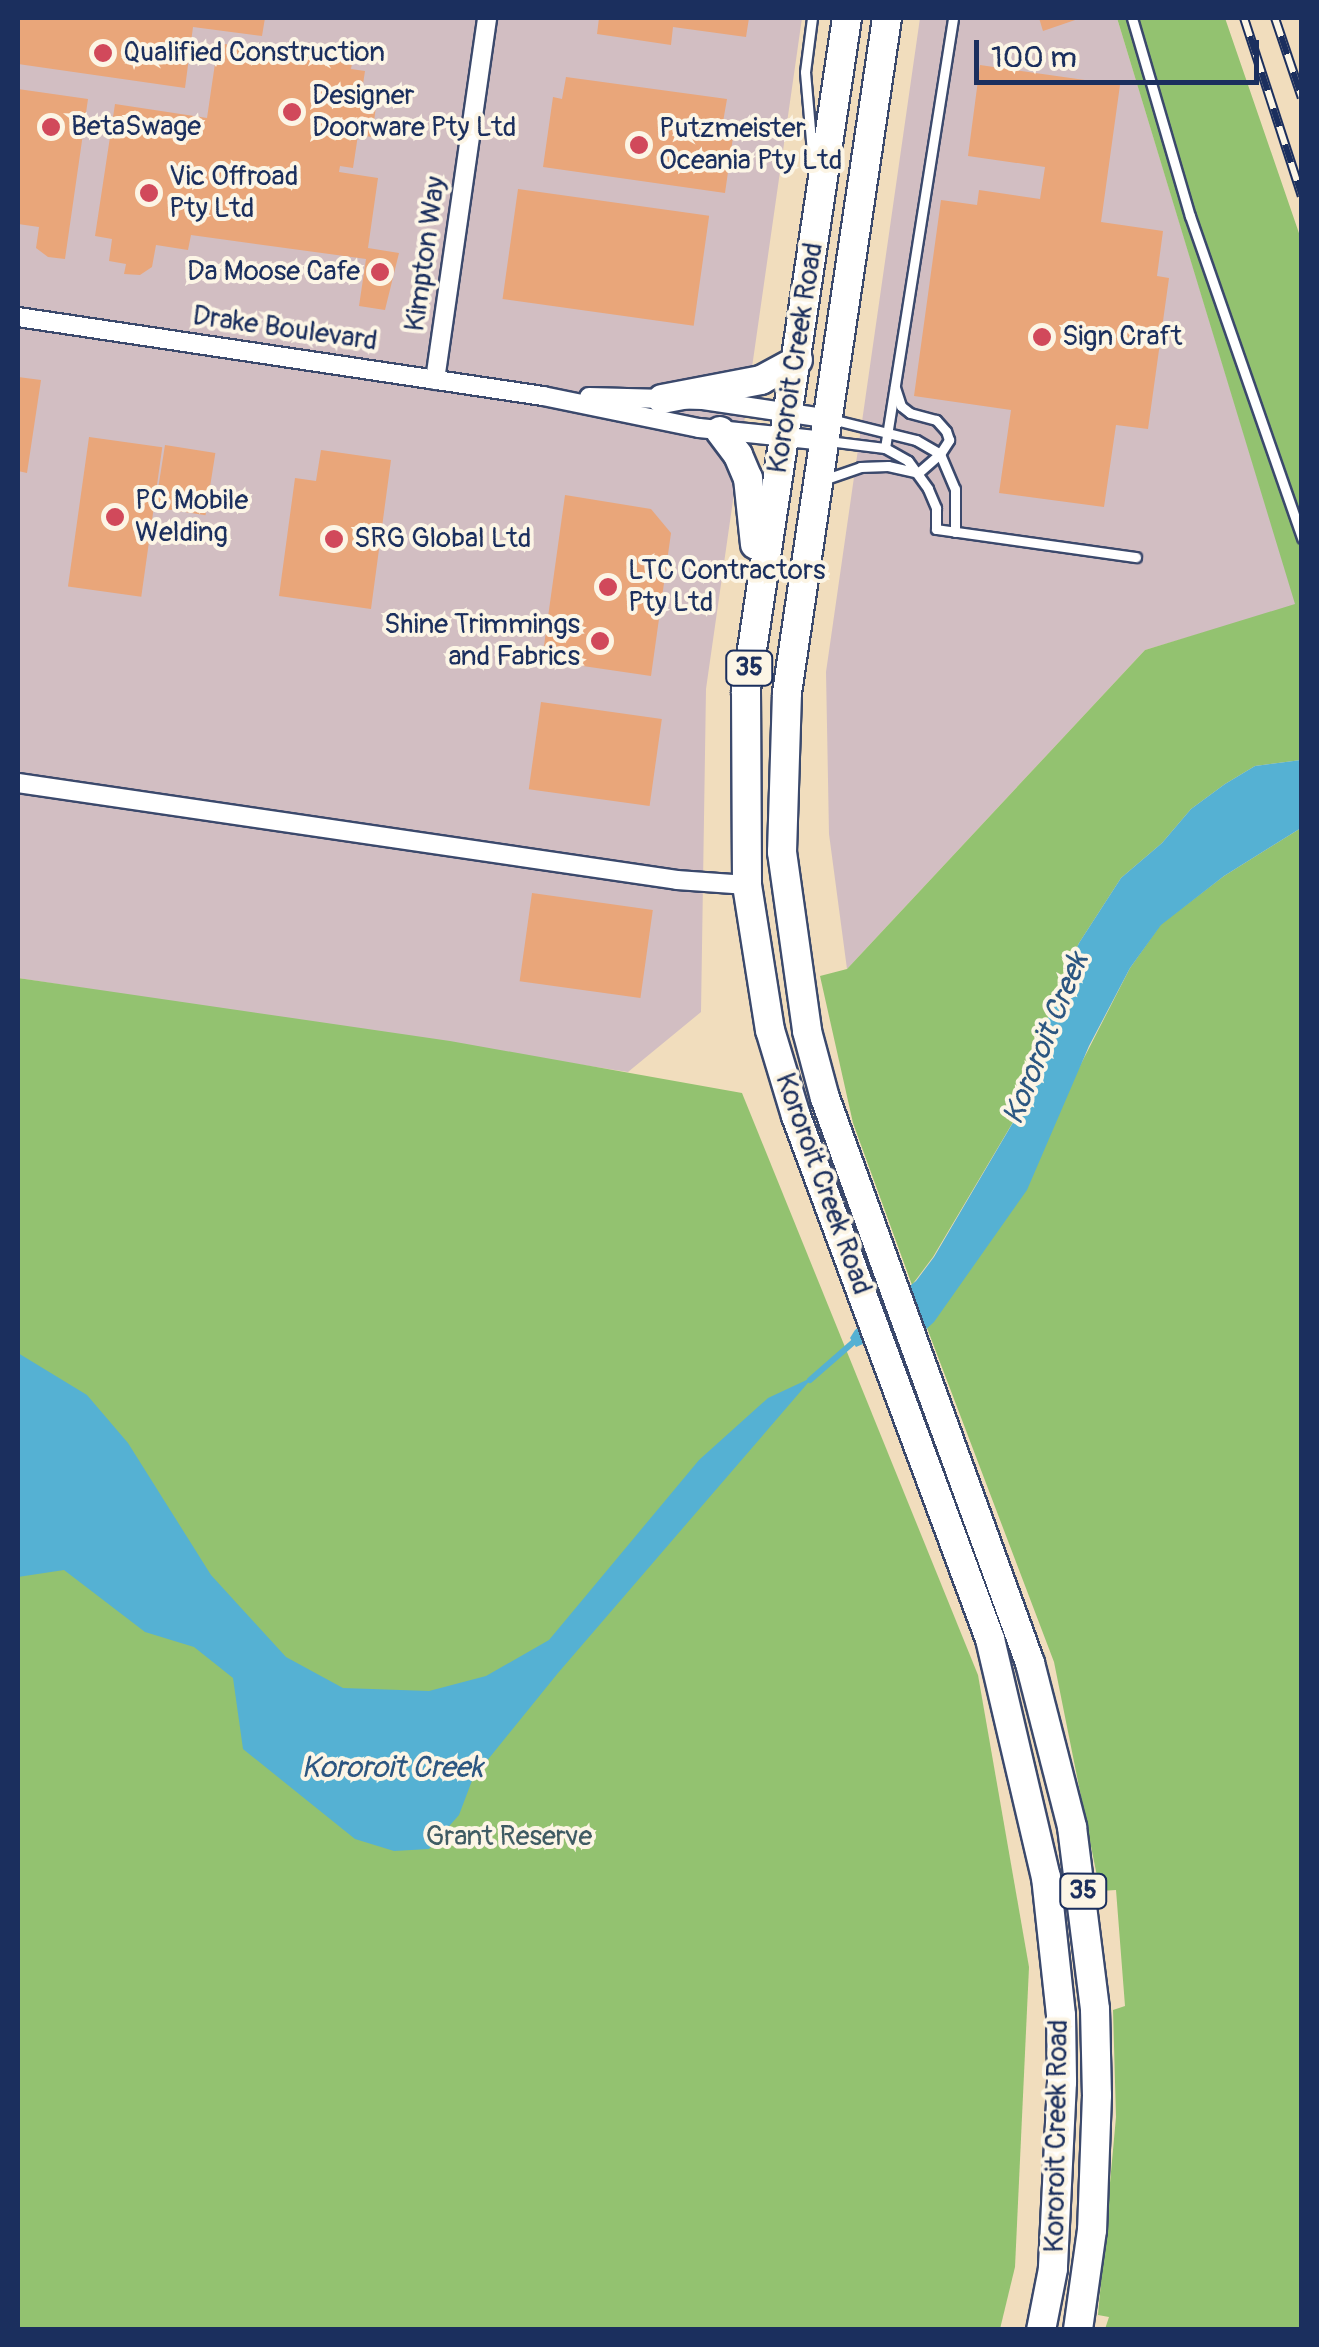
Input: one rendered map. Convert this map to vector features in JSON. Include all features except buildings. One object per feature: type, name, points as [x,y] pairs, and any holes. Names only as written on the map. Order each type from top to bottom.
[{"type":"main road","name":"Kororoit Creek Road","points":[[846,18],[798,360],[756,617],[744,743],[747,885],[770,1030],[846,1251],[990,1639],[1046,1877],[1061,2014],[1062,2082],[1053,2269],[1041,2330]]},
{"type":"main road","name":"Kororoit Creek Road","points":[[887,18],[783,732],[782,852],[807,1031],[874,1238],[963,1469],[1044,1710],[1083,1894],[1095,2009],[1097,2095],[1092,2230],[1078,2330]]},
{"type":"main road","points":[[662,399],[761,380],[798,360]]},
{"type":"main road","points":[[720,431],[742,463],[752,500],[756,617]]},
{"type":"street","name":"Kimpton Way","points":[[436,380],[487,18]]},
{"type":"street","name":"Drake Boulevard","points":[[18,317],[544,396],[720,431],[786,427],[827,430]]},
{"type":"street","name":"Drake Boulevard","points":[[544,396],[662,399],[786,427],[827,430]]},
{"type":"street","points":[[18,783],[677,880],[747,885]]},
{"type":"lane","points":[[812,18],[806,115],[820,207]]},
{"type":"lane","points":[[885,448],[953,18]]},
{"type":"lane","points":[[1132,18],[1190,216],[1302,538]]},
{"type":"lane","points":[[895,386],[902,406],[910,414],[936,420],[949,440],[940,454],[918,473]]},
{"type":"lane","points":[[827,430],[886,431],[916,440],[940,454],[955,489],[955,532]]},
{"type":"lane","points":[[827,430],[885,448],[908,461],[936,508],[936,529],[1136,557]]},
{"type":"lane","points":[[819,482],[860,467],[888,466],[918,473]]},
{"type":"shaded area","points":[[18,18],[802,18],[706,689],[701,1012],[628,1072],[18,978]]},
{"type":"shaded area","points":[[920,18],[1117,18],[1296,605],[1145,650],[847,969],[829,834],[826,672]]},
{"type":"green space","points":[[1117,18],[1225,18],[1301,239],[1301,760],[1255,766],[1225,784],[1191,809],[1162,843],[1121,878],[1079,943],[1058,989],[1036,1053],[1034,1083],[1028,1097],[933,1257],[912,1285],[853,1123],[820,976],[847,969],[1145,650],[1295,604]]},
{"type":"green space","points":[[1301,828],[1301,2329],[1105,2329],[1109,2317],[1098,2315],[1116,2117],[1113,2010],[1125,2006],[1116,1890],[1100,1891],[1054,1662],[927,1328],[995,1232],[1130,968],[1161,924],[1224,876]]},
{"type":"green space","name":"Grant Reserve","points":[[18,978],[450,1041],[742,1093],[978,1675],[1029,1967],[1015,2267],[1000,2329],[18,2330]]},
{"type":"water","name":"Kororoit Creek","points":[[1301,760],[1301,828],[1224,876],[1161,925],[1130,968],[1089,1046],[1027,1190],[934,1322],[922,1333],[898,1341],[870,1341],[856,1347],[850,1338],[855,1330],[916,1281],[934,1257],[1028,1097],[1034,1083],[1036,1053],[1058,989],[1079,943],[1121,878],[1162,843],[1191,809],[1225,784],[1255,766]]},
{"type":"water","name":"Kororoit Creek","points":[[18,1353],[87,1395],[128,1443],[211,1575],[286,1657],[343,1688],[429,1691],[486,1676],[549,1640],[699,1460],[768,1398],[813,1377],[558,1673],[473,1778],[459,1815],[429,1849],[394,1851],[355,1839],[243,1749],[233,1678],[194,1647],[145,1632],[64,1570],[18,1577]]},
{"type":"waterway","name":"Kororoit Creek","points":[[810,1380],[857,1339]]},
{"type":"railway","points":[[1244,18],[1302,196]]},
{"type":"railway","points":[[1275,18],[1302,98]]},
{"type":"place","name":"Qualified Construction","points":[[103,53]]},
{"type":"place","name":"Designer Doorware Pty Ltd","points":[[292,112]]},
{"type":"place","name":"BetaSwage","points":[[51,127]]},
{"type":"place","name":"Putzmeister Oceania Pty Ltd","points":[[639,145]]},
{"type":"place","name":"Vic Offroad Pty Ltd","points":[[149,193]]},
{"type":"place","name":"Da Moose Cafe","points":[[380,272]]},
{"type":"place","name":"Sign Craft","points":[[1042,337]]},
{"type":"place","name":"PC Mobile Welding","points":[[115,517]]},
{"type":"place","name":"SRG Global Ltd","points":[[334,539]]},
{"type":"place","name":"LTC Contractors Pty Ltd","points":[[608,587]]},
{"type":"place","name":"Shine Trimmings and Fabrics","points":[[600,641]]}]
